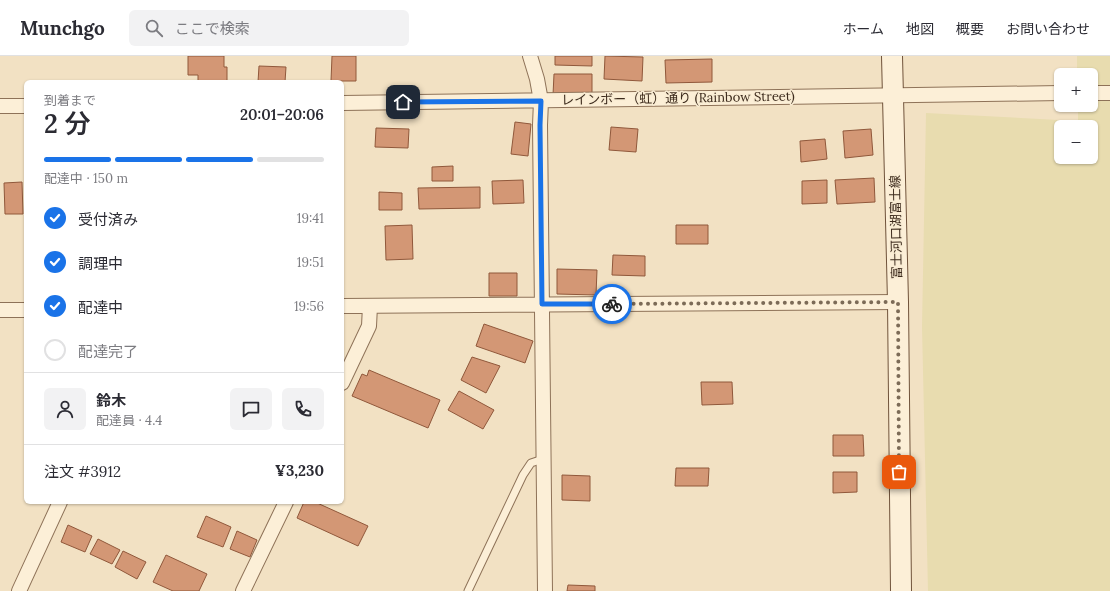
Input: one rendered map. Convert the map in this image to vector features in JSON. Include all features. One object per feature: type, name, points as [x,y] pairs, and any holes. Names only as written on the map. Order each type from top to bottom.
[{"type":"main road","name":"富士河口湖富士線","points":[[892,56],[898,302],[901,591]]},
{"type":"street","points":[[530,56],[537,79],[541,101],[545,591]]},
{"type":"street","points":[[1098,93],[1110,92]]},
{"type":"street","name":"レインボー（虹）通り (Rainbow Street)","points":[[344,103],[541,101],[893,94],[1054,93]]},
{"type":"street","points":[[0,106],[24,106]]},
{"type":"street","points":[[344,306],[898,302]]},
{"type":"street","points":[[344,379],[369,326],[370,306]]},
{"type":"street","points":[[0,310],[24,310]]},
{"type":"street","points":[[19,591],[59,504]]},
{"type":"street","points":[[243,591],[285,504]]},
{"type":"lane","points":[[468,591],[523,475],[531,464],[543,459]]},
{"type":"shaded area","points":[[1077,56],[1110,56],[1110,591],[928,591],[922,327],[926,113],[1059,120],[1054,120],[1054,164],[1098,164],[1098,120],[1078,120],[1078,112],[1098,112],[1098,68],[1077,68]]},
{"type":"building","points":[[188,56],[224,56],[224,67],[227,67],[227,80],[198,80],[198,75],[188,75]]},
{"type":"building","points":[[332,56],[356,56],[356,81],[331,80]]},
{"type":"building","points":[[555,56],[592,56],[592,66],[555,65]]},
{"type":"building","points":[[605,56],[643,57],[642,81],[604,79]]},
{"type":"building","points":[[712,59],[712,82],[666,83],[665,60]]},
{"type":"building","points":[[259,66],[286,67],[285,80],[258,80]]},
{"type":"building","points":[[554,74],[592,74],[592,95],[553,95]]},
{"type":"building","points":[[515,122],[531,124],[528,156],[511,154]]},
{"type":"building","points":[[611,127],[638,129],[636,152],[609,150]]},
{"type":"building","points":[[376,128],[409,129],[408,148],[375,147]]},
{"type":"building","points":[[871,129],[873,155],[845,158],[843,131]]},
{"type":"building","points":[[825,139],[827,159],[801,162],[800,141]]},
{"type":"building","points":[[453,166],[453,181],[432,181],[432,167]]},
{"type":"building","points":[[874,178],[875,202],[837,204],[835,180]]},
{"type":"building","points":[[523,180],[524,203],[493,204],[492,181]]},
{"type":"building","points":[[827,180],[827,203],[802,204],[802,181]]},
{"type":"building","points":[[22,182],[23,214],[5,214],[4,183]]},
{"type":"building","points":[[480,187],[480,208],[419,209],[418,188]]},
{"type":"building","points":[[379,192],[402,193],[402,210],[379,210]]},
{"type":"building","points":[[412,225],[413,259],[386,260],[385,226]]},
{"type":"building","points":[[676,225],[708,225],[708,244],[676,244]]},
{"type":"building","points":[[613,255],[645,256],[645,276],[612,275]]},
{"type":"building","points":[[557,269],[597,270],[596,295],[557,294]]},
{"type":"building","points":[[489,273],[517,273],[517,296],[489,296]]},
{"type":"building","points":[[484,324],[533,341],[525,363],[476,346]]},
{"type":"building","points":[[472,357],[500,366],[486,393],[461,380]]},
{"type":"building","points":[[369,370],[440,400],[428,428],[352,396],[362,374],[367,376]]},
{"type":"building","points":[[701,382],[732,382],[733,404],[702,405]]},
{"type":"building","points":[[459,391],[494,410],[483,429],[448,410]]},
{"type":"building","points":[[833,435],[863,435],[864,456],[833,456]]},
{"type":"building","points":[[676,468],[709,468],[708,486],[675,486]]},
{"type":"building","points":[[833,472],[857,472],[857,492],[833,493]]},
{"type":"building","points":[[562,475],[590,476],[590,501],[562,500]]},
{"type":"building","points":[[303,504],[319,504],[368,526],[358,546],[297,518]]},
{"type":"building","points":[[206,516],[231,527],[223,547],[197,537]]},
{"type":"building","points":[[68,525],[92,536],[85,552],[61,542]]},
{"type":"building","points":[[237,531],[257,540],[250,557],[230,549]]},
{"type":"building","points":[[98,539],[120,550],[112,564],[90,554]]},
{"type":"building","points":[[123,551],[146,562],[137,579],[115,567]]},
{"type":"building","points":[[166,555],[207,574],[199,591],[173,591],[153,582]]},
{"type":"building","points":[[568,585],[595,586],[595,591],[567,591]]},
{"type":"way so far","points":[[612,304],[898,302],[899,472]]},
{"type":"route","points":[[403,102],[541,101],[542,304],[612,304]]}]
